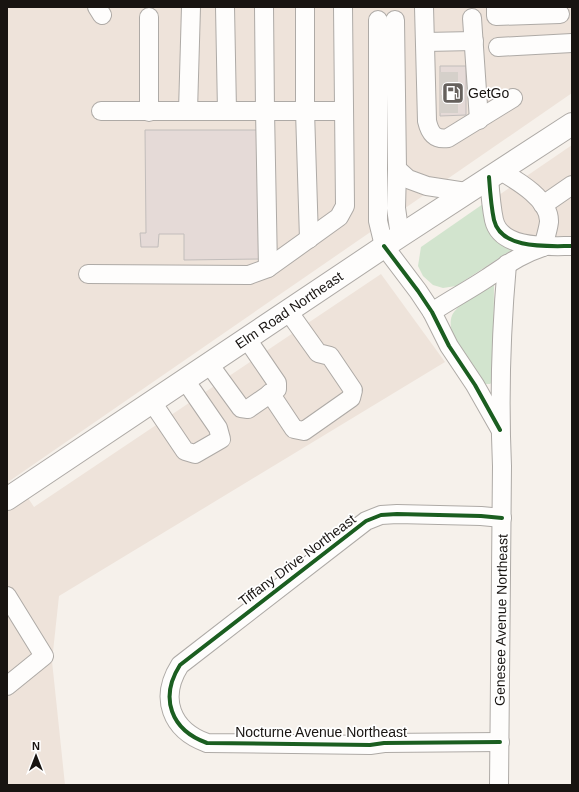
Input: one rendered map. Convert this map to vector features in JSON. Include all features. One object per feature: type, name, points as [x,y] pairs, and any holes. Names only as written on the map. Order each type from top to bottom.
[{"type":"main road","name":"Elm Road Northeast","points":[[7,499],[392,241],[572,124]]},
{"type":"street","points":[[188,112],[191,7]]},
{"type":"street","points":[[225,7],[226,111]]},
{"type":"street","points":[[264,7],[264,111],[268,268]]},
{"type":"street","points":[[305,7],[304,111],[309,239]]},
{"type":"street","points":[[88,274],[249,275],[268,268],[339,218],[344,206],[343,7]]},
{"type":"street","points":[[424,7],[425,42],[433,81],[434,104],[429,129],[434,135],[440,139],[448,138],[474,109],[513,98]]},
{"type":"street","points":[[496,12],[560,14]]},
{"type":"street","points":[[465,15],[474,41],[471,81],[474,109]]},
{"type":"street","points":[[149,17],[149,112]]},
{"type":"street","points":[[385,17],[397,169],[396,208],[392,241]]},
{"type":"street","points":[[385,17],[378,221],[392,241]]},
{"type":"street","points":[[425,42],[474,41]]},
{"type":"street","points":[[498,47],[572,43]]},
{"type":"street","points":[[101,111],[188,112],[344,110]]},
{"type":"street","points":[[397,169],[408,179],[427,186],[466,192]]},
{"type":"street","points":[[543,247],[549,222],[546,211],[539,199],[522,183],[494,174],[494,221],[505,237],[513,242],[543,247],[572,246]]},
{"type":"street","points":[[543,205],[572,186]]},
{"type":"street","name":"Genesee Avenue Northeast","points":[[392,241],[418,291],[432,312],[449,346],[500,430]]},
{"type":"street","points":[[432,312],[525,253],[543,247]]},
{"type":"street","name":"Genesee Avenue Northeast","points":[[499,785],[502,518],[500,430],[503,303],[507,264]]},
{"type":"street","points":[[270,393],[294,429],[304,431],[352,398],[353,390],[330,356],[318,353],[288,311]]},
{"type":"street","points":[[209,364],[241,408],[248,409],[277,388],[277,383],[247,339]]},
{"type":"street","points":[[152,402],[184,451],[195,454],[221,439],[218,428],[185,380]]},
{"type":"street","name":"Tiffany Drive Northeast","points":[[169,697],[170,685],[174,674],[180,665],[366,520],[381,515],[397,514],[502,518]]},
{"type":"street","points":[[7,596],[44,656],[7,686]]},
{"type":"street","name":"Nocturne Avenue Northeast","points":[[169,697],[174,718],[184,730],[197,739],[207,743],[370,745],[384,743],[500,742]]},
{"type":"shaded area","points":[[7,7],[572,7],[572,93],[8,482],[22,489],[34,507],[381,274],[445,362],[59,596],[52,661],[65,785],[7,785]]},
{"type":"shaded area","points":[[572,145],[572,236],[522,237],[506,227],[500,213],[499,195]]},
{"type":"green space","points":[[483,204],[513,249],[456,286],[443,288],[433,285],[423,276],[418,266],[421,247]]},
{"type":"green space","points":[[494,283],[493,381],[490,384],[485,384],[460,349],[451,329],[451,320],[454,312],[462,304],[472,296]]},
{"type":"building","name":"GetGo","points":[[440,66],[466,66],[466,115],[440,116]]},
{"type":"building","points":[[145,130],[258,130],[259,259],[184,260],[184,234],[159,234],[158,247],[141,247],[140,233],[146,233]]},
{"type":"tunnel","points":[[440,81],[466,81]]},
{"type":"tunnel","points":[[440,104],[466,104]]},
{"type":"cycle path","points":[[489,177],[494,220],[498,230],[506,237],[515,241],[539,246],[572,246]]},
{"type":"cycle path","points":[[384,246],[432,312],[449,346],[475,385],[500,430]]},
{"type":"cycle path","points":[[500,742],[384,743],[370,745],[207,743],[185,730],[177,721],[172,712],[170,689],[180,665],[366,521],[381,515],[397,514],[502,518]]},
{"type":"place","name":"GetGo","points":[[453,93]]}]
